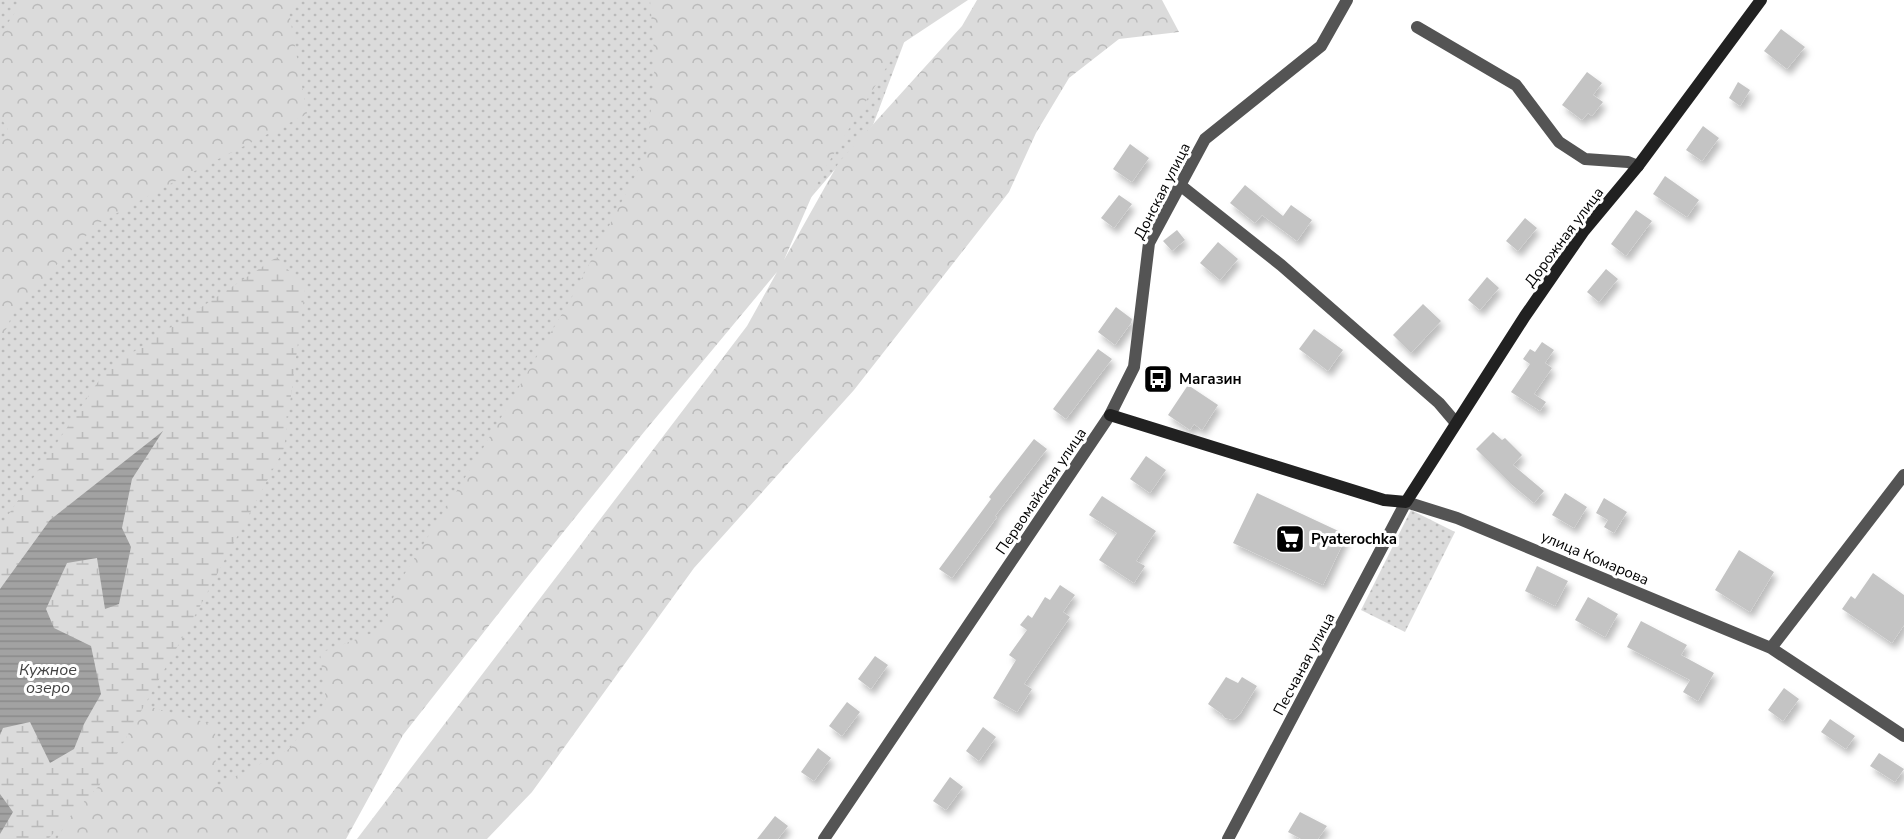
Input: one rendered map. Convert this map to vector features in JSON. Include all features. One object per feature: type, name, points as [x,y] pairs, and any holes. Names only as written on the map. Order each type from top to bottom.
[{"type":"street","name":"Донская улица","points":[[1110,415],[1134,367],[1149,243],[1205,139],[1321,46],[1347,0]]},
{"type":"street","name":"Дорожная улица","points":[[1406,502],[1583,232],[1638,166],[1761,0]]},
{"type":"street","points":[[1417,27],[1516,85],[1559,142],[1585,159],[1628,162],[1638,166]]},
{"type":"street","points":[[1180,185],[1281,265],[1439,403],[1456,423]]},
{"type":"street","points":[[1110,415],[1384,500],[1406,502]]},
{"type":"street","name":"Первомайская улица","points":[[824,839],[1110,415]]},
{"type":"street","points":[[1772,648],[1904,475]]},
{"type":"street","name":"улица Комарова","points":[[1406,502],[1457,518],[1772,648],[1904,736]]},
{"type":"street","name":"Песчаная улица","points":[[1228,839],[1406,502]]},
{"type":"green space","points":[[0,0],[920,0],[873,125],[262,839],[0,839]]},
{"type":"green space","points":[[24,0],[297,0],[289,12],[307,114],[99,223],[17,304],[0,343],[0,145],[8,129],[0,117],[0,34]]},
{"type":"green space","points":[[650,0],[968,0],[900,45],[821,175],[784,260],[839,162],[962,26],[977,0],[1162,0],[1179,32],[1119,39],[1069,78],[1036,133],[1009,192],[854,390],[694,568],[532,792],[487,839],[357,839],[747,326],[777,272],[644,432],[403,735],[346,839],[57,839],[136,703],[215,725],[216,787],[289,749],[326,701],[320,653],[383,629],[397,586],[476,460],[573,295],[647,153],[655,63]]},
{"type":"green space","points":[[277,257],[305,289],[284,449],[198,610],[99,786],[48,839],[0,839],[0,527],[106,370]]},
{"type":"green space","points":[[1411,510],[1455,532],[1405,632],[1361,610]]},
{"type":"water","name":"Кужное озеро","points":[[163,431],[132,479],[122,528],[131,547],[119,604],[105,609],[97,558],[67,563],[46,609],[54,628],[91,646],[101,694],[84,724],[74,749],[50,763],[30,722],[3,728],[0,735],[0,589],[50,520]]},
{"type":"water","points":[[0,794],[13,812],[0,834]]},
{"type":"building","points":[[1781,29],[1805,47],[1787,69],[1764,51]]},
{"type":"building","points":[[1587,72],[1602,83],[1593,95],[1603,102],[1592,116],[1588,113],[1582,120],[1562,105]]},
{"type":"building","points":[[1738,82],[1750,90],[1740,106],[1729,98]]},
{"type":"building","points":[[1703,126],[1719,138],[1702,161],[1686,150]]},
{"type":"building","points":[[1130,144],[1149,158],[1132,182],[1113,169]]},
{"type":"building","points":[[1665,176],[1699,200],[1687,217],[1653,194]]},
{"type":"building","points":[[1245,185],[1283,216],[1291,205],[1312,220],[1297,241],[1262,215],[1255,223],[1230,203]]},
{"type":"building","points":[[1119,195],[1132,204],[1114,228],[1101,218]]},
{"type":"building","points":[[1636,210],[1652,221],[1626,256],[1611,244]]},
{"type":"building","points":[[1525,218],[1537,228],[1518,251],[1506,241]]},
{"type":"building","points":[[1177,230],[1185,240],[1172,251],[1163,241]]},
{"type":"building","points":[[1218,242],[1238,259],[1220,280],[1200,263]]},
{"type":"building","points":[[1606,269],[1618,279],[1599,302],[1587,292]]},
{"type":"building","points":[[1487,277],[1499,288],[1480,310],[1468,300]]},
{"type":"building","points":[[1423,304],[1441,321],[1411,353],[1393,335]]},
{"type":"building","points":[[1116,307],[1132,319],[1115,345],[1098,332]]},
{"type":"building","points":[[1314,329],[1343,350],[1328,371],[1299,349]]},
{"type":"building","points":[[1542,342],[1554,350],[1545,363],[1552,368],[1534,394],[1546,402],[1540,411],[1511,392],[1530,364],[1523,359],[1530,349],[1535,352]]},
{"type":"building","points":[[1098,349],[1112,359],[1066,419],[1053,409]]},
{"type":"building","points":[[1188,385],[1218,405],[1202,430],[1194,424],[1190,430],[1168,415]]},
{"type":"building","points":[[1493,432],[1502,440],[1505,438],[1522,455],[1513,465],[1544,491],[1534,503],[1476,449]]},
{"type":"building","points":[[1034,439],[1047,449],[995,516],[997,517],[952,578],[939,569],[991,499],[989,497]]},
{"type":"building","points":[[1146,456],[1166,470],[1150,493],[1130,479]]},
{"type":"building","name":"Pyaterochka","points":[[1257,493],[1347,535],[1323,585],[1233,543]]},
{"type":"building","points":[[1565,493],[1587,507],[1574,528],[1552,515]]},
{"type":"building","points":[[1102,496],[1156,531],[1136,561],[1145,566],[1134,583],[1099,560],[1117,533],[1089,515]]},
{"type":"building","points":[[1604,498],[1627,512],[1614,533],[1604,527],[1608,520],[1596,513]]},
{"type":"building","points":[[1739,550],[1774,572],[1750,612],[1715,590]]},
{"type":"building","points":[[1537,566],[1568,581],[1555,606],[1525,591]]},
{"type":"building","points":[[1873,573],[1904,595],[1904,625],[1892,643],[1842,609],[1851,596],[1855,599]]},
{"type":"building","points":[[1060,585],[1075,595],[1063,612],[1070,617],[1024,684],[1032,689],[1017,712],[993,698],[1016,660],[1009,655],[1027,630],[1020,625],[1028,615],[1032,618],[1045,597],[1050,600]]},
{"type":"building","points":[[1588,597],[1618,614],[1605,637],[1575,620]]},
{"type":"building","points":[[1641,621],[1687,645],[1681,655],[1714,673],[1698,701],[1683,692],[1690,680],[1627,647]]},
{"type":"building","points":[[875,656],[888,665],[871,689],[858,679]]},
{"type":"building","points":[[1226,677],[1238,683],[1242,677],[1257,686],[1240,714],[1233,720],[1225,718],[1208,704]]},
{"type":"building","points":[[1784,688],[1799,699],[1783,721],[1768,710]]},
{"type":"building","points":[[847,702],[860,712],[842,736],[829,726]]},
{"type":"building","points":[[1830,719],[1855,736],[1846,749],[1821,732]]},
{"type":"building","points":[[983,727],[996,737],[979,761],[966,751]]},
{"type":"building","points":[[818,748],[831,758],[814,781],[801,772]]},
{"type":"building","points":[[1879,753],[1904,769],[1895,782],[1870,766]]},
{"type":"building","points":[[950,777],[963,787],[946,810],[933,801]]},
{"type":"building","points":[[1300,812],[1327,826],[1318,839],[1301,839],[1288,832]]},
{"type":"building","points":[[775,816],[788,826],[778,839],[757,839]]},
{"type":"place","name":"Магазин","points":[[1158,379]]},
{"type":"place","name":"Pyaterochka","points":[[1290,539]]}]
